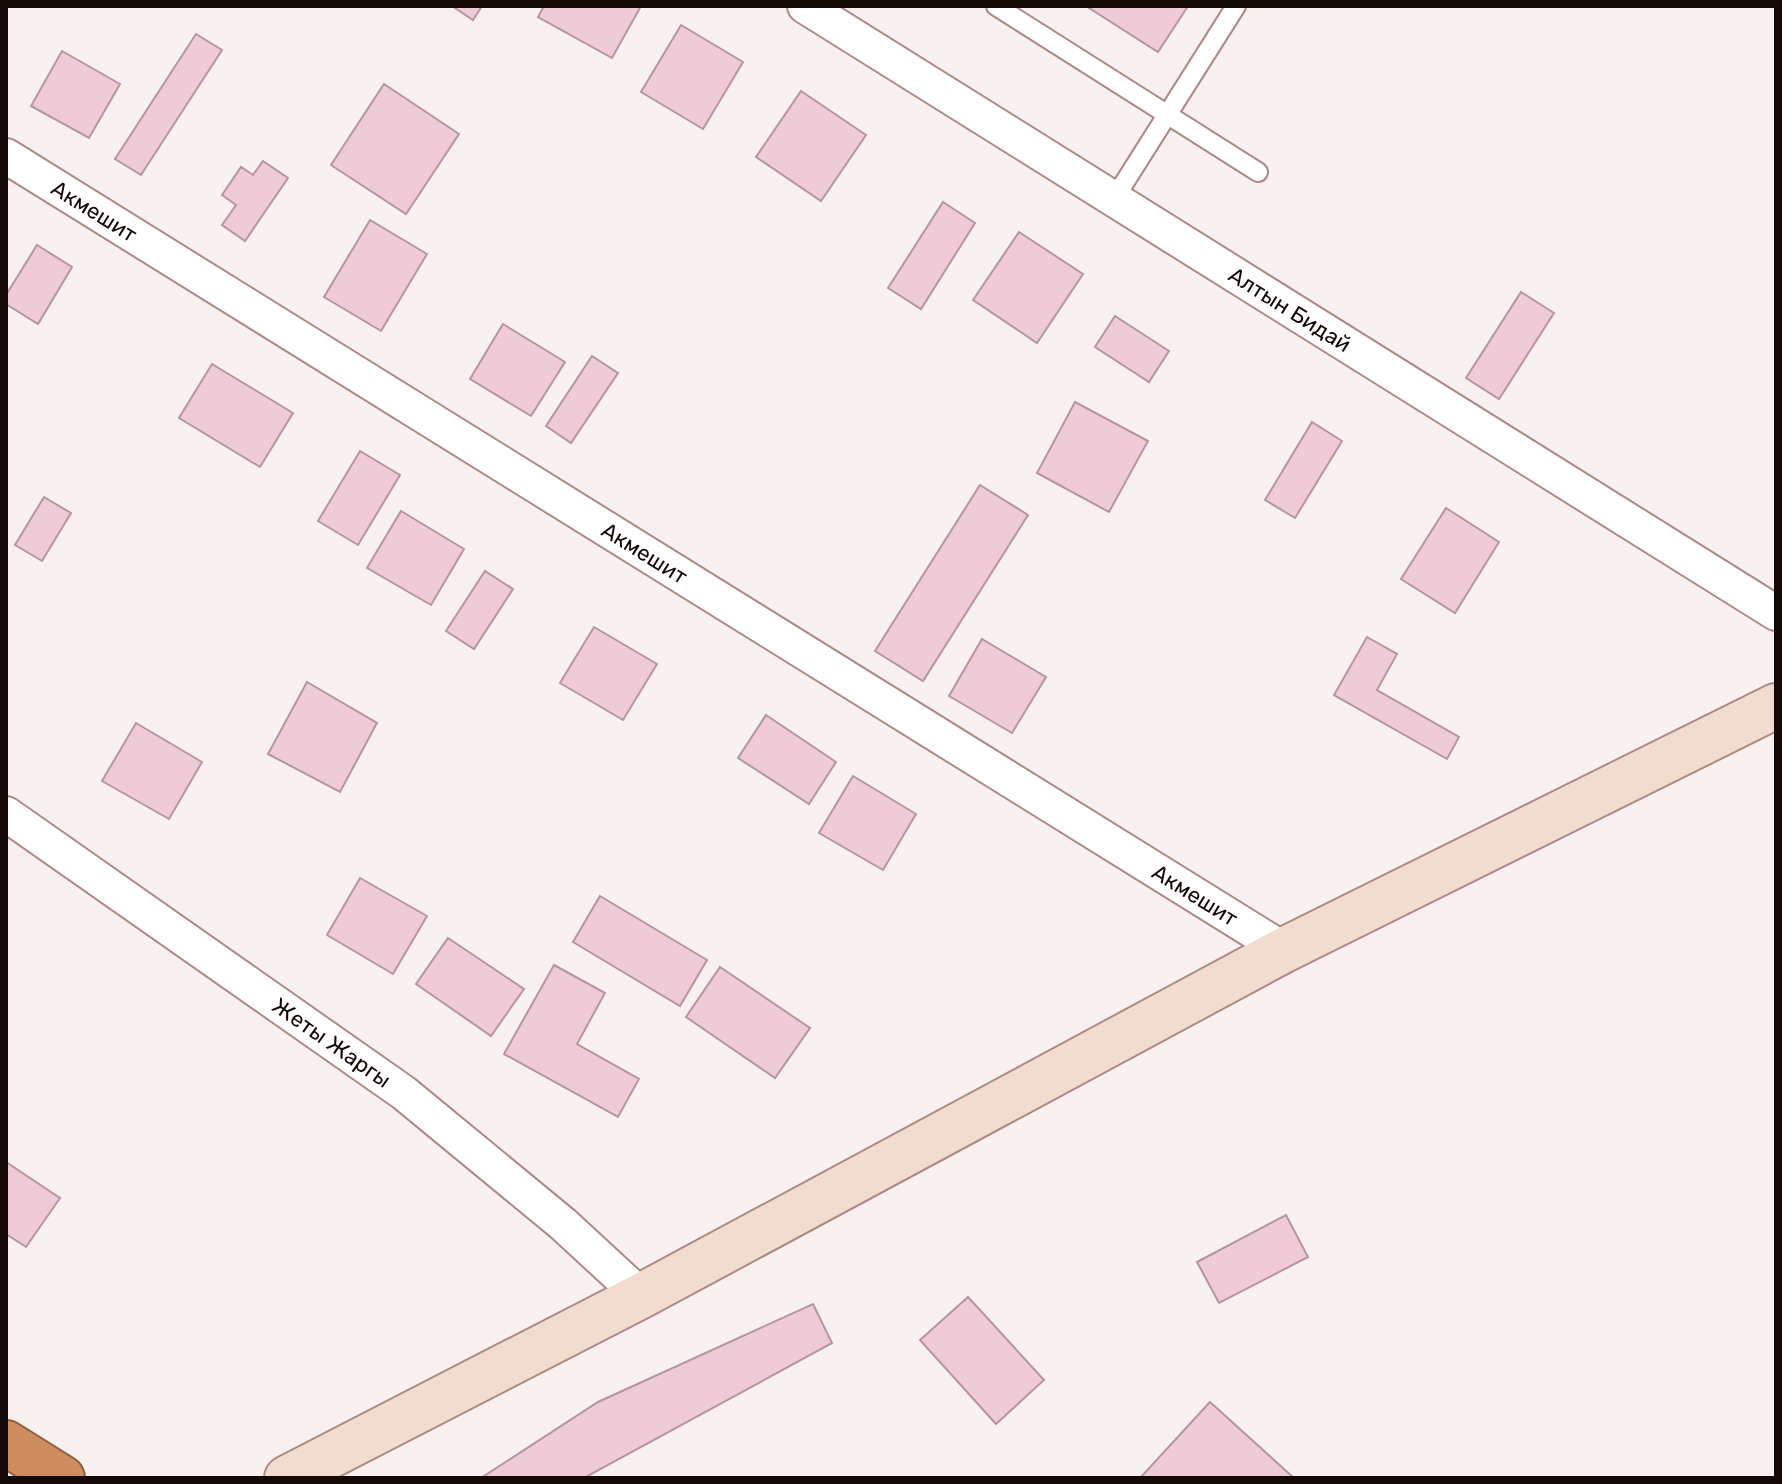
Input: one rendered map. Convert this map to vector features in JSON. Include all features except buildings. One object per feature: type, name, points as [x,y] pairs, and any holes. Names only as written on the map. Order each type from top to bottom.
[{"type":"highway","points":[[6,1443],[62,1478]]},
{"type":"street","name":"Алтын Бидай","points":[[805,6],[1776,613]]},
{"type":"street","name":"Акмешит","points":[[6,156],[1284,950]]},
{"type":"street","points":[[300,1476],[1284,950],[1776,706]]},
{"type":"street","name":"Жеты Жаргы","points":[[6,814],[404,1093],[563,1224],[641,1296]]},
{"type":"lane","points":[[996,6],[1258,172]]},
{"type":"lane","points":[[1114,199],[1236,6]]}]
